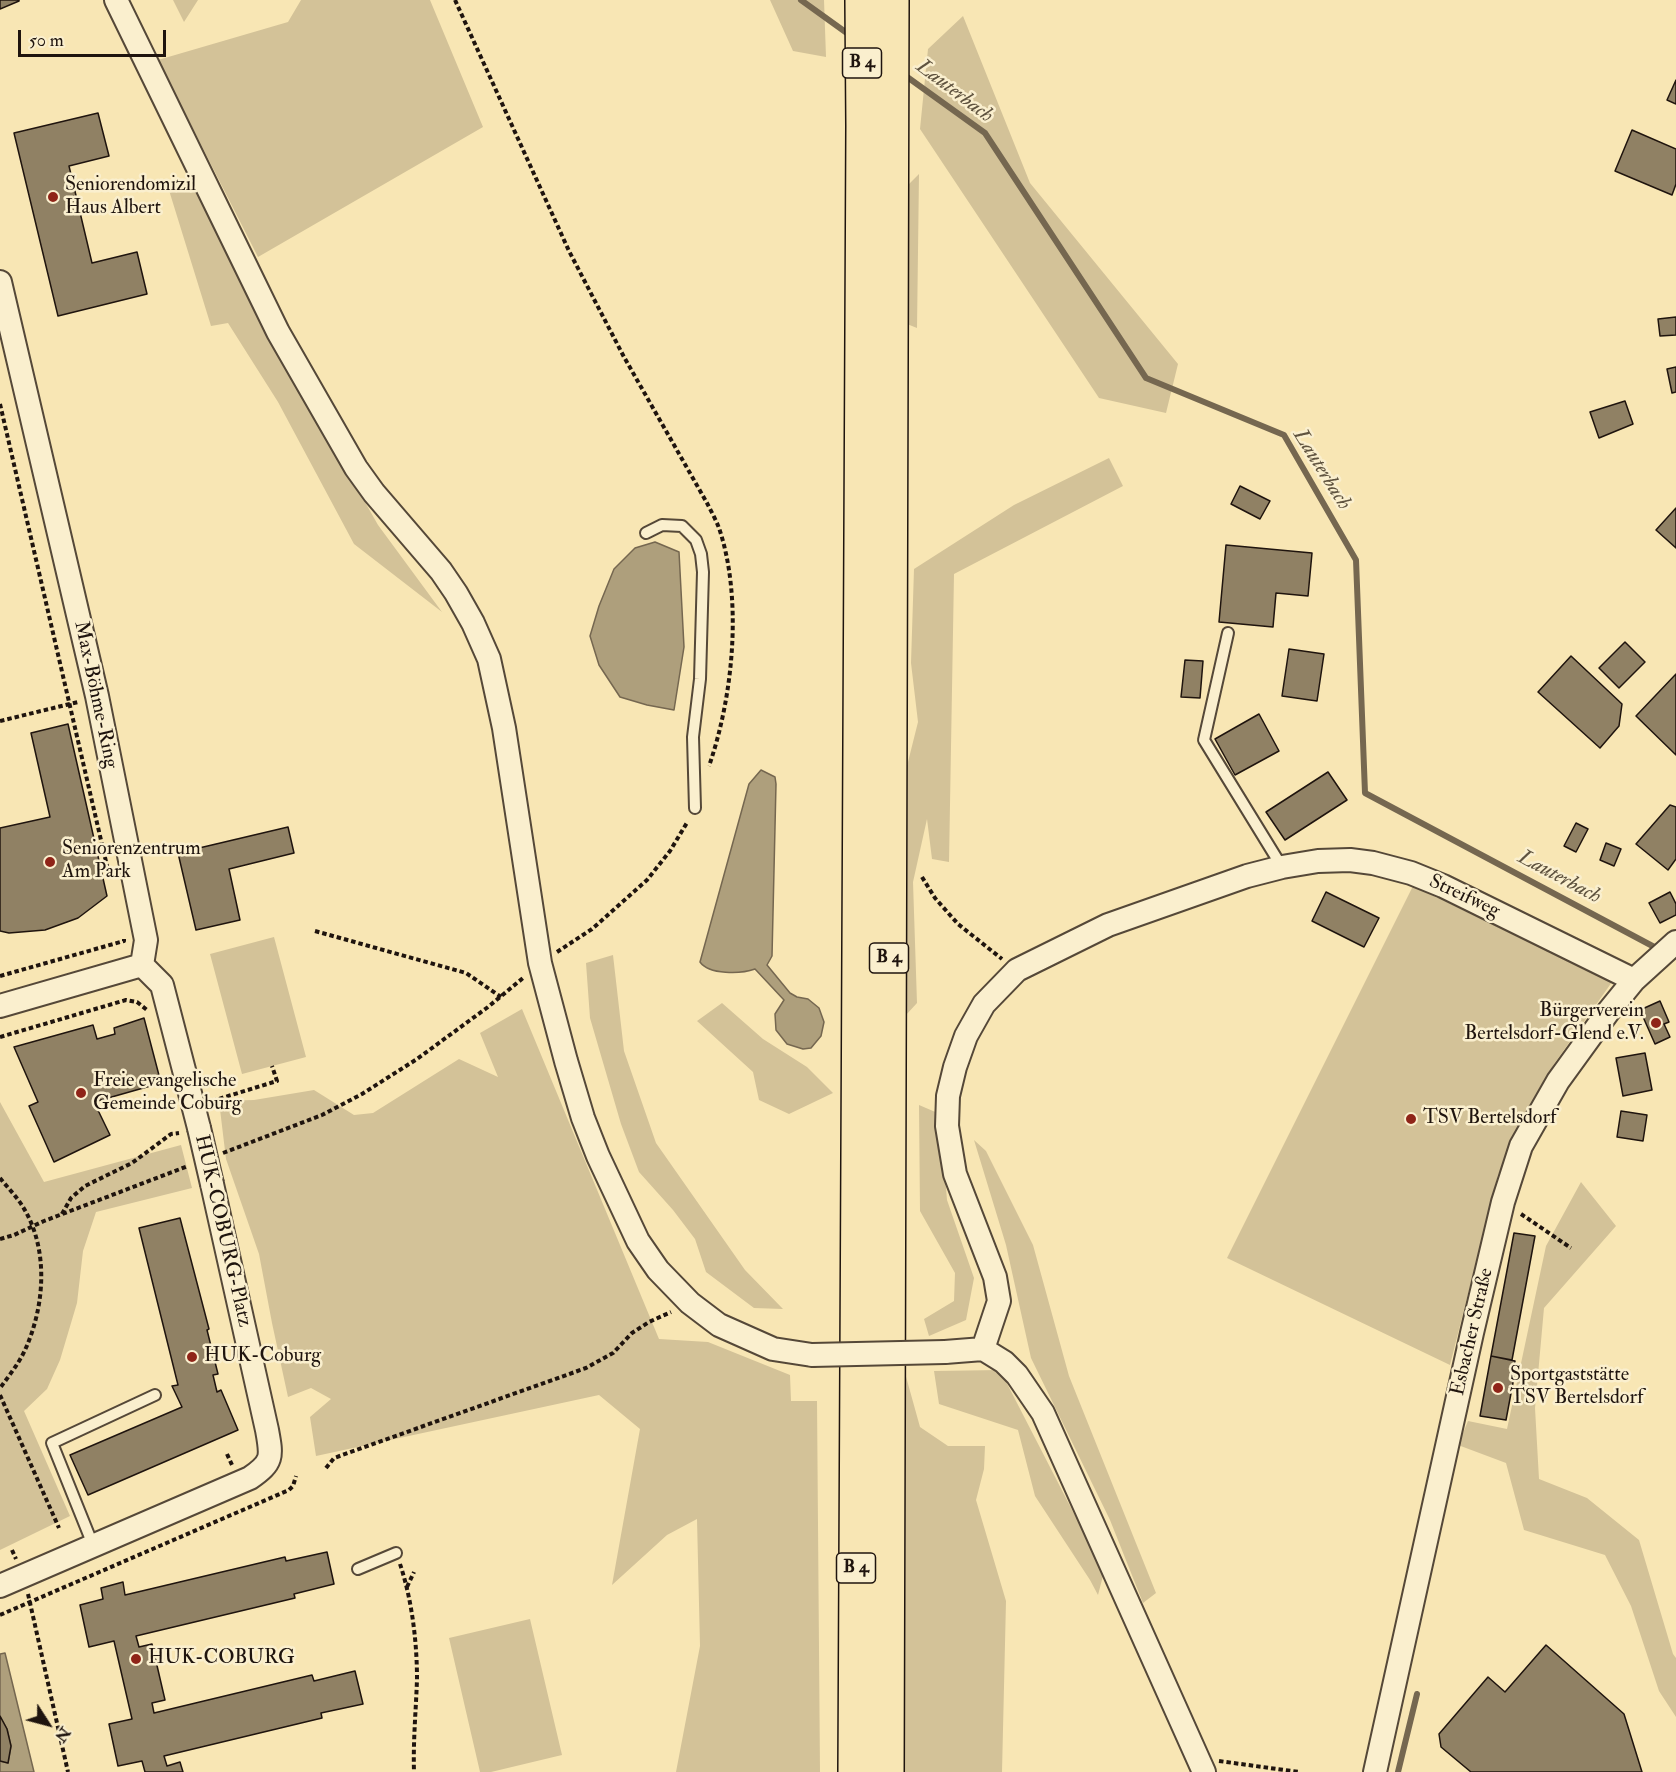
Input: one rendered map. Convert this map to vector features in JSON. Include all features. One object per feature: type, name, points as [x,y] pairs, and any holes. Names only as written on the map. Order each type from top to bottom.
[{"type":"highway","name":"B 4","points":[[855,1772],[863,126],[882,2]]},
{"type":"highway","name":"B 4","points":[[882,2],[892,144],[887,1772]]},
{"type":"street","points":[[116,0],[278,332],[356,468],[374,493],[441,571],[473,623],[489,659],[504,728],[540,963],[583,1118],[598,1156],[638,1241],[658,1270],[690,1303],[719,1325],[773,1349],[812,1355],[983,1349],[1004,1362],[1017,1375],[1043,1413],[1201,1766]]},
{"type":"street","name":"Max-Böhme-Ring","points":[[0,282],[97,696],[146,940],[142,965]]},
{"type":"street","name":"Streifweg","points":[[983,1349],[999,1301],[995,1277],[955,1174],[947,1126],[948,1095],[955,1067],[970,1028],[984,1004],[1017,970],[1108,925],[1247,876],[1318,861],[1350,860],[1373,863],[1411,873],[1642,973]]},
{"type":"street","name":"Esbacher Straße","points":[[1375,1772],[1472,1333],[1503,1202],[1521,1146],[1558,1081],[1608,1012],[1642,973],[1676,942]]},
{"type":"street","points":[[0,1006],[142,965]]},
{"type":"street","name":"HUK-COBURG-Platz","points":[[0,1586],[250,1478],[263,1469],[270,1456],[267,1430],[212,1184],[162,985],[142,965]]},
{"type":"lane","points":[[646,533],[662,525],[682,526],[696,540],[701,554],[703,572],[702,646],[693,736],[695,808]]},
{"type":"lane","points":[[1228,633],[1204,740],[1282,867]]},
{"type":"lane","points":[[93,1545],[52,1443],[155,1395]]},
{"type":"lane","points":[[358,1569],[396,1553]]},
{"type":"path","points":[[454,0],[569,250],[624,357],[719,528],[728,565],[733,607],[728,692],[719,738],[709,768]]},
{"type":"path","points":[[0,404],[111,885]]},
{"type":"path","points":[[0,721],[70,705],[97,696]]},
{"type":"path","points":[[214,1156],[322,1115],[362,1094],[417,1059],[501,997],[540,963],[592,929],[646,880],[670,851],[695,808]]},
{"type":"path","points":[[922,877],[935,898],[958,924],[1017,970]]},
{"type":"path","points":[[0,976],[124,941],[122,930]]},
{"type":"path","points":[[315,931],[466,973],[501,997]]},
{"type":"path","points":[[0,1037],[126,1000],[137,1002],[146,1008],[150,1017]]},
{"type":"path","points":[[212,1101],[277,1081],[272,1066]]},
{"type":"path","points":[[61,1214],[71,1198],[85,1186],[132,1163],[171,1134],[199,1128]]},
{"type":"path","points":[[0,1239],[192,1165]]},
{"type":"path","points":[[0,1178],[23,1207],[32,1227],[40,1255],[41,1282],[38,1313],[25,1350],[0,1388]]},
{"type":"path","points":[[1503,1202],[1571,1248]]},
{"type":"path","points":[[326,1468],[334,1458],[586,1368],[613,1353],[632,1333],[649,1322],[690,1303]]},
{"type":"path","points":[[0,1395],[59,1528]]},
{"type":"path","points":[[0,1615],[289,1490],[296,1476]]},
{"type":"path","points":[[396,1553],[406,1587],[413,1626],[417,1676],[413,1744],[414,1772]]},
{"type":"path","points":[[406,1587],[414,1572]]},
{"type":"path","points":[[30,1602],[68,1772]]},
{"type":"path","points":[[1201,1766],[1229,1761],[1299,1772]]},
{"type":"shaded area","points":[[173,0],[198,0],[184,22]]},
{"type":"shaded area","points":[[301,0],[430,0],[483,127],[258,257],[158,60],[288,22]]},
{"type":"shaded area","points":[[770,0],[824,0],[826,57],[793,51]]},
{"type":"shaded area","points":[[963,16],[1030,183],[1178,364],[1166,413],[1099,398],[920,129],[928,49]]},
{"type":"shaded area","points":[[919,174],[917,328],[907,324],[907,186]]},
{"type":"shaded area","points":[[190,178],[255,308],[378,525],[442,612],[354,544],[278,402],[228,323],[211,326],[168,187]]},
{"type":"shaded area","points":[[1109,458],[1123,486],[954,574],[949,862],[932,859],[927,819],[913,882],[917,1003],[906,1015],[904,778],[918,722],[911,663],[914,569],[1014,505]]},
{"type":"shaded area","points":[[655,542],[679,552],[684,647],[674,710],[620,697],[599,665],[590,636],[614,569],[635,548]]},
{"type":"shaded area","points":[[761,770],[775,777],[776,784],[772,956],[767,965],[790,993],[808,999],[819,1008],[824,1022],[821,1036],[811,1048],[803,1049],[787,1044],[776,1030],[775,1014],[784,1000],[755,969],[742,972],[718,971],[700,962],[749,784]]},
{"type":"shaded area","name":"TSV Bertelsdorf","points":[[1413,886],[1612,982],[1554,1064],[1498,1175],[1450,1365],[1227,1258]]},
{"type":"shaded area","points":[[274,937],[306,1057],[242,1074],[210,954]]},
{"type":"shaded area","points":[[613,955],[624,1051],[656,1143],[745,1270],[783,1309],[754,1308],[706,1272],[695,1239],[639,1172],[621,1124],[590,1018],[586,963]]},
{"type":"shaded area","points":[[722,1003],[763,1039],[807,1067],[833,1093],[789,1114],[759,1100],[753,1072],[697,1021]]},
{"type":"shaded area","points":[[522,1009],[659,1339],[708,1342],[790,1375],[791,1401],[817,1401],[820,1772],[676,1772],[700,1646],[697,1519],[667,1535],[612,1585],[640,1429],[599,1395],[316,1456],[310,1417],[331,1399],[311,1388],[288,1397],[259,1254],[226,1159],[219,1101],[254,1100],[314,1090],[354,1115],[373,1113],[459,1059],[498,1077],[480,1033]]},
{"type":"shaded area","points":[[0,1102],[44,1182],[181,1145],[192,1188],[96,1212],[83,1251],[77,1303],[60,1360],[47,1389],[24,1411],[70,1516],[0,1550]]},
{"type":"shaded area","points":[[919,1105],[940,1114],[947,1200],[974,1278],[966,1320],[929,1336],[924,1319],[954,1301],[955,1273],[920,1211]]},
{"type":"shaded area","points":[[974,1140],[986,1151],[1033,1245],[1069,1376],[1156,1593],[1143,1603],[1110,1520],[1031,1358],[1006,1245]]},
{"type":"shaded area","points":[[1581,1182],[1616,1226],[1544,1308],[1535,1408],[1539,1479],[1587,1498],[1639,1540],[1676,1658],[1676,1717],[1659,1691],[1631,1606],[1605,1555],[1524,1530],[1506,1463],[1458,1445],[1468,1421],[1507,1429],[1546,1246]]},
{"type":"shaded area","points":[[1000,1370],[1104,1572],[1098,1595],[1035,1496],[1018,1430],[939,1404],[934,1371]]},
{"type":"shaded area","points":[[905,1373],[920,1427],[948,1446],[985,1446],[984,1469],[976,1500],[1006,1601],[1002,1772],[903,1772]]},
{"type":"shaded area","points":[[530,1619],[562,1755],[491,1772],[480,1772],[449,1638]]},
{"type":"shaded area","points":[[5,1653],[34,1772],[0,1772],[0,1761],[8,1763],[11,1746],[7,1729],[0,1716],[0,1654]]},
{"type":"building","points":[[0,0],[19,0],[19,1],[0,9]]},
{"type":"building","points":[[1676,80],[1676,104],[1667,100]]},
{"type":"building","name":"Seniorendomizil Haus Albert","points":[[98,113],[109,156],[69,166],[92,263],[137,252],[147,294],[58,316],[14,133]]},
{"type":"building","points":[[1632,130],[1676,149],[1676,184],[1672,195],[1615,171]]},
{"type":"building","points":[[1676,317],[1676,335],[1660,336],[1658,319]]},
{"type":"building","points":[[1676,367],[1676,392],[1672,393],[1667,369]]},
{"type":"building","points":[[1625,401],[1633,424],[1599,438],[1590,412]]},
{"type":"building","points":[[1240,486],[1270,501],[1260,519],[1231,504]]},
{"type":"building","points":[[1676,508],[1676,548],[1656,530]]},
{"type":"building","points":[[1226,545],[1312,553],[1308,596],[1276,593],[1273,627],[1219,622]]},
{"type":"building","points":[[1625,642],[1645,662],[1619,688],[1599,668]]},
{"type":"building","points":[[1289,649],[1324,654],[1317,701],[1282,696]]},
{"type":"building","points":[[1571,656],[1622,704],[1619,726],[1600,748],[1538,692]]},
{"type":"building","points":[[1185,660],[1203,661],[1200,698],[1181,697]]},
{"type":"building","points":[[1676,674],[1676,755],[1636,716]]},
{"type":"building","points":[[1259,714],[1279,751],[1235,775],[1215,739]]},
{"type":"building","name":"Seniorenzentrum Am Park","points":[[68,724],[107,896],[78,918],[45,930],[9,933],[0,931],[0,828],[50,817],[31,733]]},
{"type":"building","points":[[1328,772],[1347,800],[1285,840],[1266,812]]},
{"type":"building","points":[[1670,805],[1676,807],[1676,859],[1668,870],[1636,844]]},
{"type":"building","points":[[1576,823],[1588,829],[1576,852],[1564,846]]},
{"type":"building","points":[[288,827],[294,853],[229,869],[240,920],[196,930],[178,853]]},
{"type":"building","points":[[1606,843],[1621,849],[1614,866],[1600,860]]},
{"type":"building","points":[[1326,892],[1379,918],[1364,947],[1312,921]]},
{"type":"building","points":[[1670,892],[1676,904],[1676,915],[1660,923],[1649,903]]},
{"type":"building","name":"Bürgerverein Bertelsdorf-Glend e.V.","points":[[1660,1001],[1669,1022],[1664,1024],[1670,1037],[1655,1044],[1640,1010]]},
{"type":"building","name":"Freie evangelische Gemeinde Coburg","points":[[144,1018],[161,1083],[94,1102],[110,1135],[54,1162],[29,1106],[38,1102],[14,1047],[93,1025],[97,1039],[115,1034],[114,1028]]},
{"type":"building","points":[[1645,1053],[1652,1090],[1623,1096],[1616,1058]]},
{"type":"building","points":[[1621,1111],[1647,1115],[1643,1141],[1617,1137]]},
{"type":"building","name":"HUK-Coburg","points":[[180,1218],[209,1329],[207,1330],[218,1374],[213,1375],[217,1392],[221,1390],[238,1430],[88,1495],[70,1455],[182,1407],[172,1386],[178,1385],[139,1228]]},
{"type":"building","points":[[1514,1233],[1535,1236],[1512,1360],[1491,1356]]},
{"type":"building","points":[[1491,1356],[1515,1361],[1506,1420],[1480,1416]]},
{"type":"building","name":"HUK-COBURG","points":[[327,1552],[334,1584],[294,1594],[295,1598],[136,1636],[139,1647],[152,1644],[165,1700],[152,1703],[154,1713],[312,1675],[314,1681],[355,1671],[363,1704],[321,1713],[322,1718],[164,1756],[167,1766],[180,1762],[183,1772],[145,1772],[142,1761],[118,1766],[109,1724],[132,1719],[114,1641],[89,1647],[80,1605],[103,1599],[101,1588],[123,1582],[125,1595],[285,1557],[286,1561]]},
{"type":"building","points":[[1546,1645],[1624,1714],[1642,1772],[1471,1772],[1441,1747],[1439,1734],[1488,1677],[1505,1692]]},
{"type":"building","points":[[0,1716],[7,1729],[11,1746],[8,1763],[0,1761]]},
{"type":"waterway","name":"Lauterbach","points":[[801,0],[851,36]]},
{"type":"waterway","name":"Lauterbach","points":[[903,74],[985,133],[1146,378],[1284,435],[1356,560],[1365,793],[1660,950]]},
{"type":"waterway","points":[[1398,1772],[1417,1694]]},
{"type":"place","name":"Seniorendomizil Haus Albert","points":[[53,197]]},
{"type":"place","name":"Seniorenzentrum Am Park","points":[[50,862]]},
{"type":"place","name":"Bürgerverein Bertelsdorf-Glend e.V.","points":[[1656,1023]]},
{"type":"place","name":"Freie evangelische Gemeinde Coburg","points":[[81,1093]]},
{"type":"place","name":"TSV Bertelsdorf","points":[[1411,1119]]},
{"type":"place","name":"HUK-Coburg","points":[[192,1357]]},
{"type":"place","name":"Sportgaststätte TSV Bertelsdorf","points":[[1498,1388]]},
{"type":"place","name":"HUK-COBURG","points":[[136,1659]]}]
